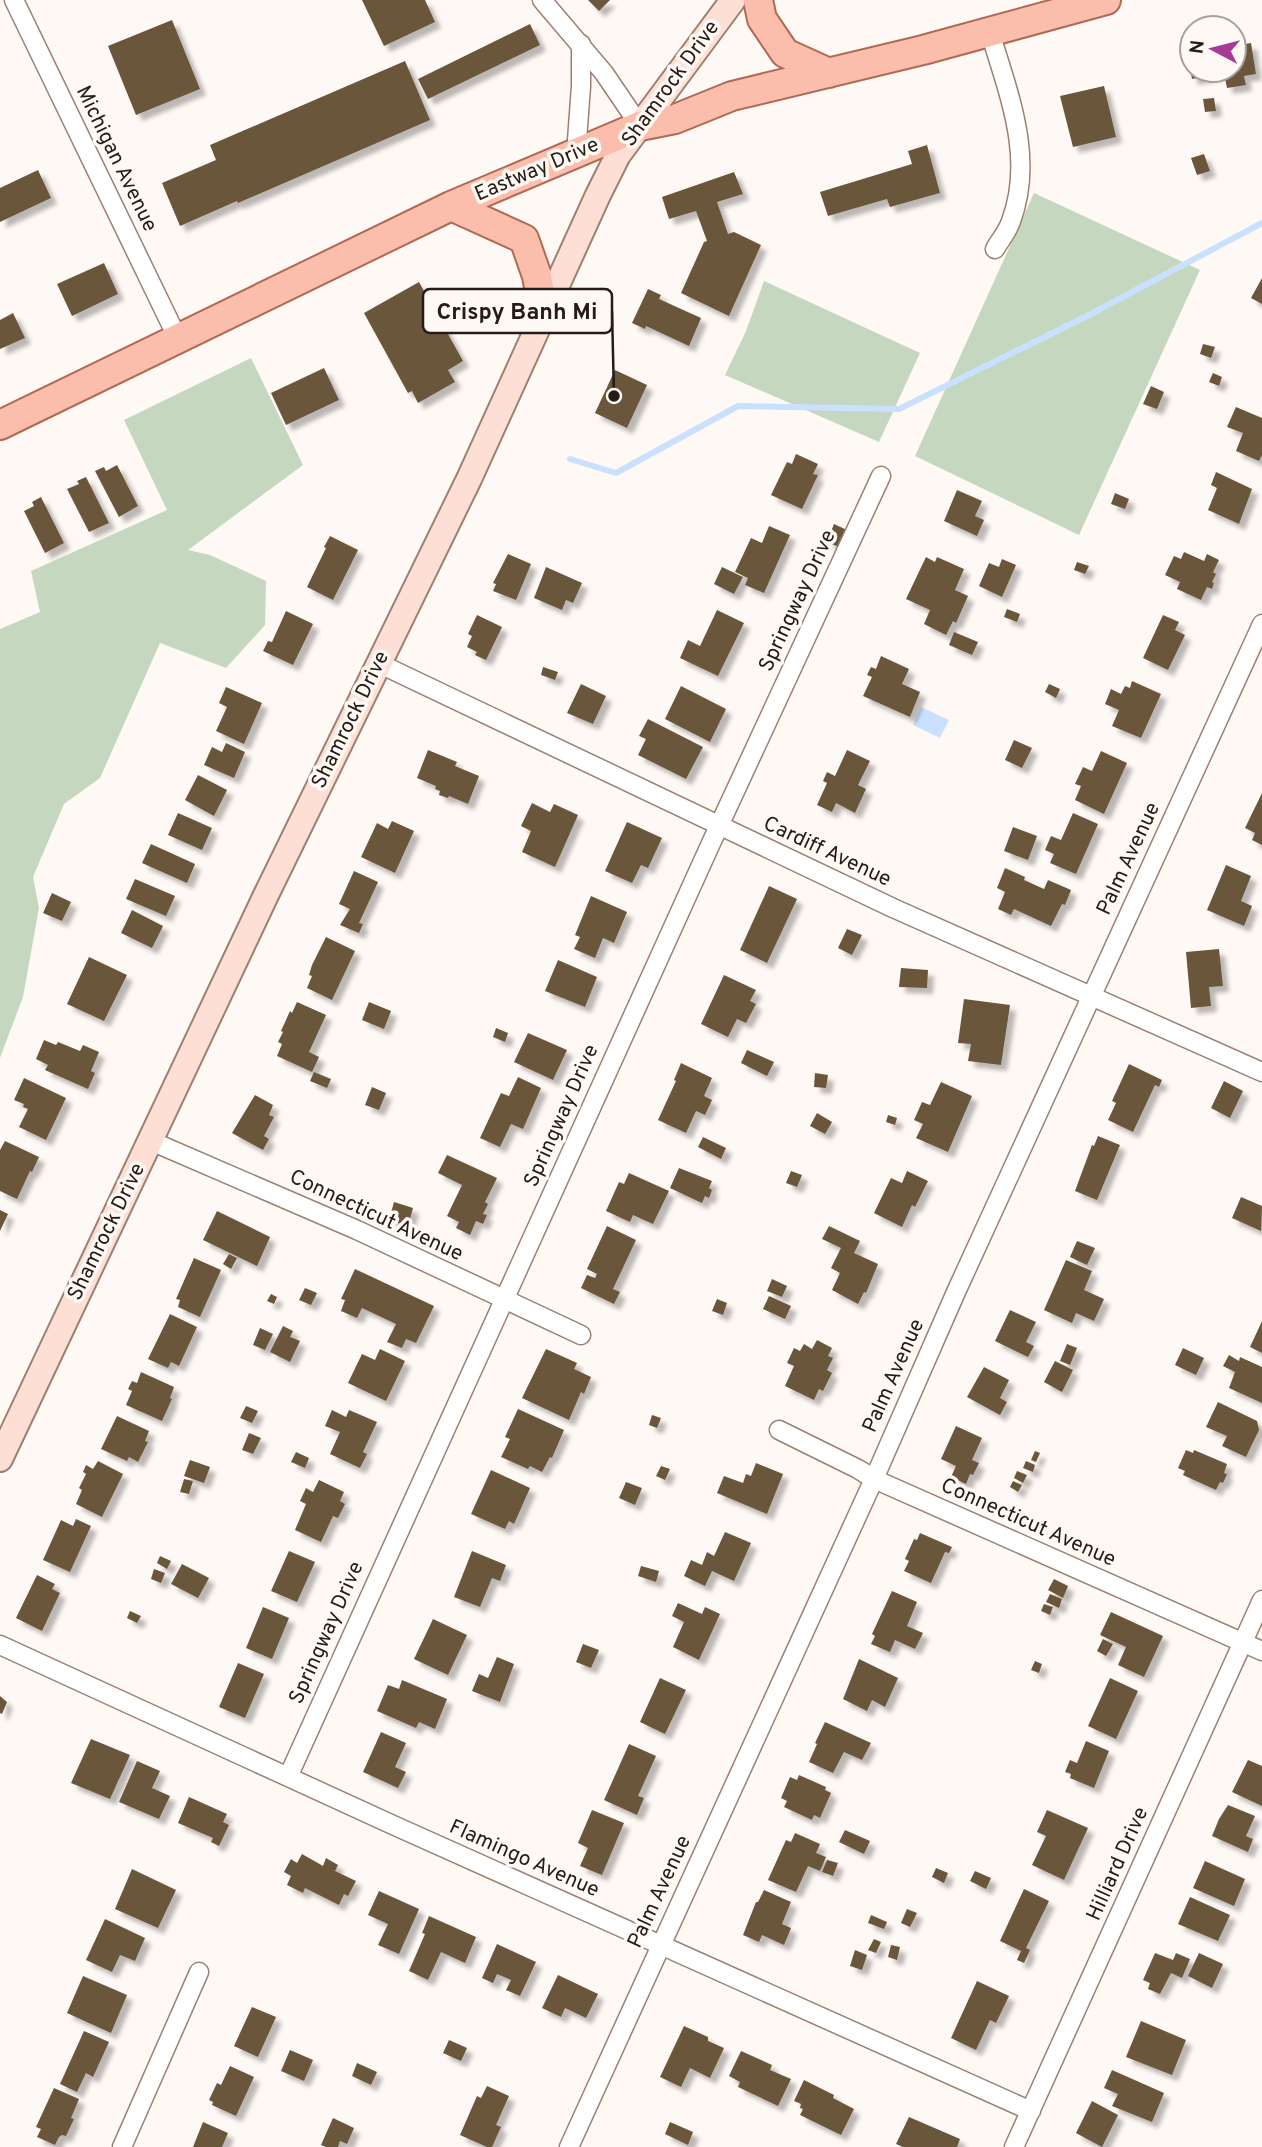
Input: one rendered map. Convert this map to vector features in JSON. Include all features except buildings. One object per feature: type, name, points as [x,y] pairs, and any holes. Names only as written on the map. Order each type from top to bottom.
[{"type":"main road","points":[[758,0],[762,19],[785,53],[829,73]]},
{"type":"main road","name":"Eastway Drive","points":[[0,425],[451,206],[640,126],[675,119],[732,96],[990,32],[1105,0]]},
{"type":"main road","points":[[451,206],[524,239],[537,276],[544,315]]},
{"type":"street","name":"Michigan Avenue","points":[[14,0],[178,339]]},
{"type":"street","points":[[542,0],[581,44],[640,126]]},
{"type":"street","name":"Shamrock Drive","points":[[0,1459],[266,895],[469,479],[618,155],[733,0]]},
{"type":"street","points":[[990,32],[1018,128],[1021,156],[1018,194],[1011,223],[995,249]]},
{"type":"street","points":[[576,154],[581,44]]},
{"type":"street","name":"Springway Drive","points":[[288,1777],[719,826],[881,476]]},
{"type":"street","name":"Palm Avenue","points":[[569,2147],[1262,624]]},
{"type":"street","name":"Cardiff Avenue","points":[[378,663],[719,826],[1091,997],[1262,1072]]},
{"type":"street","name":"Connecticut Avenue","points":[[151,1141],[357,1230],[581,1335]]},
{"type":"street","name":"Connecticut Avenue","points":[[779,1430],[874,1479],[1262,1651]]},
{"type":"street","name":"Hilliard Drive","points":[[1014,2147],[1262,1600]]},
{"type":"street","name":"Flamingo Avenue","points":[[0,1645],[660,1946],[1031,2111]]},
{"type":"street","points":[[122,2147],[199,1972]]},
{"type":"green space","points":[[1034,193],[1200,270],[1079,535],[915,456]]},
{"type":"green space","points":[[764,281],[920,353],[879,442],[725,375],[746,331]]},
{"type":"green space","points":[[251,358],[303,465],[188,550],[210,555],[266,581],[265,625],[226,668],[160,643],[100,778],[64,804],[33,877],[39,908],[23,997],[0,1058],[0,629],[40,612],[31,571],[167,510],[124,420]]},
{"type":"water","points":[[921,707],[949,720],[940,738],[913,725]]},
{"type":"waterway","points":[[570,459],[616,473],[738,406],[899,409],[1087,316],[1262,223]]},
{"type":"place","name":"Crispy Banh Mi","points":[[614,396]]}]
